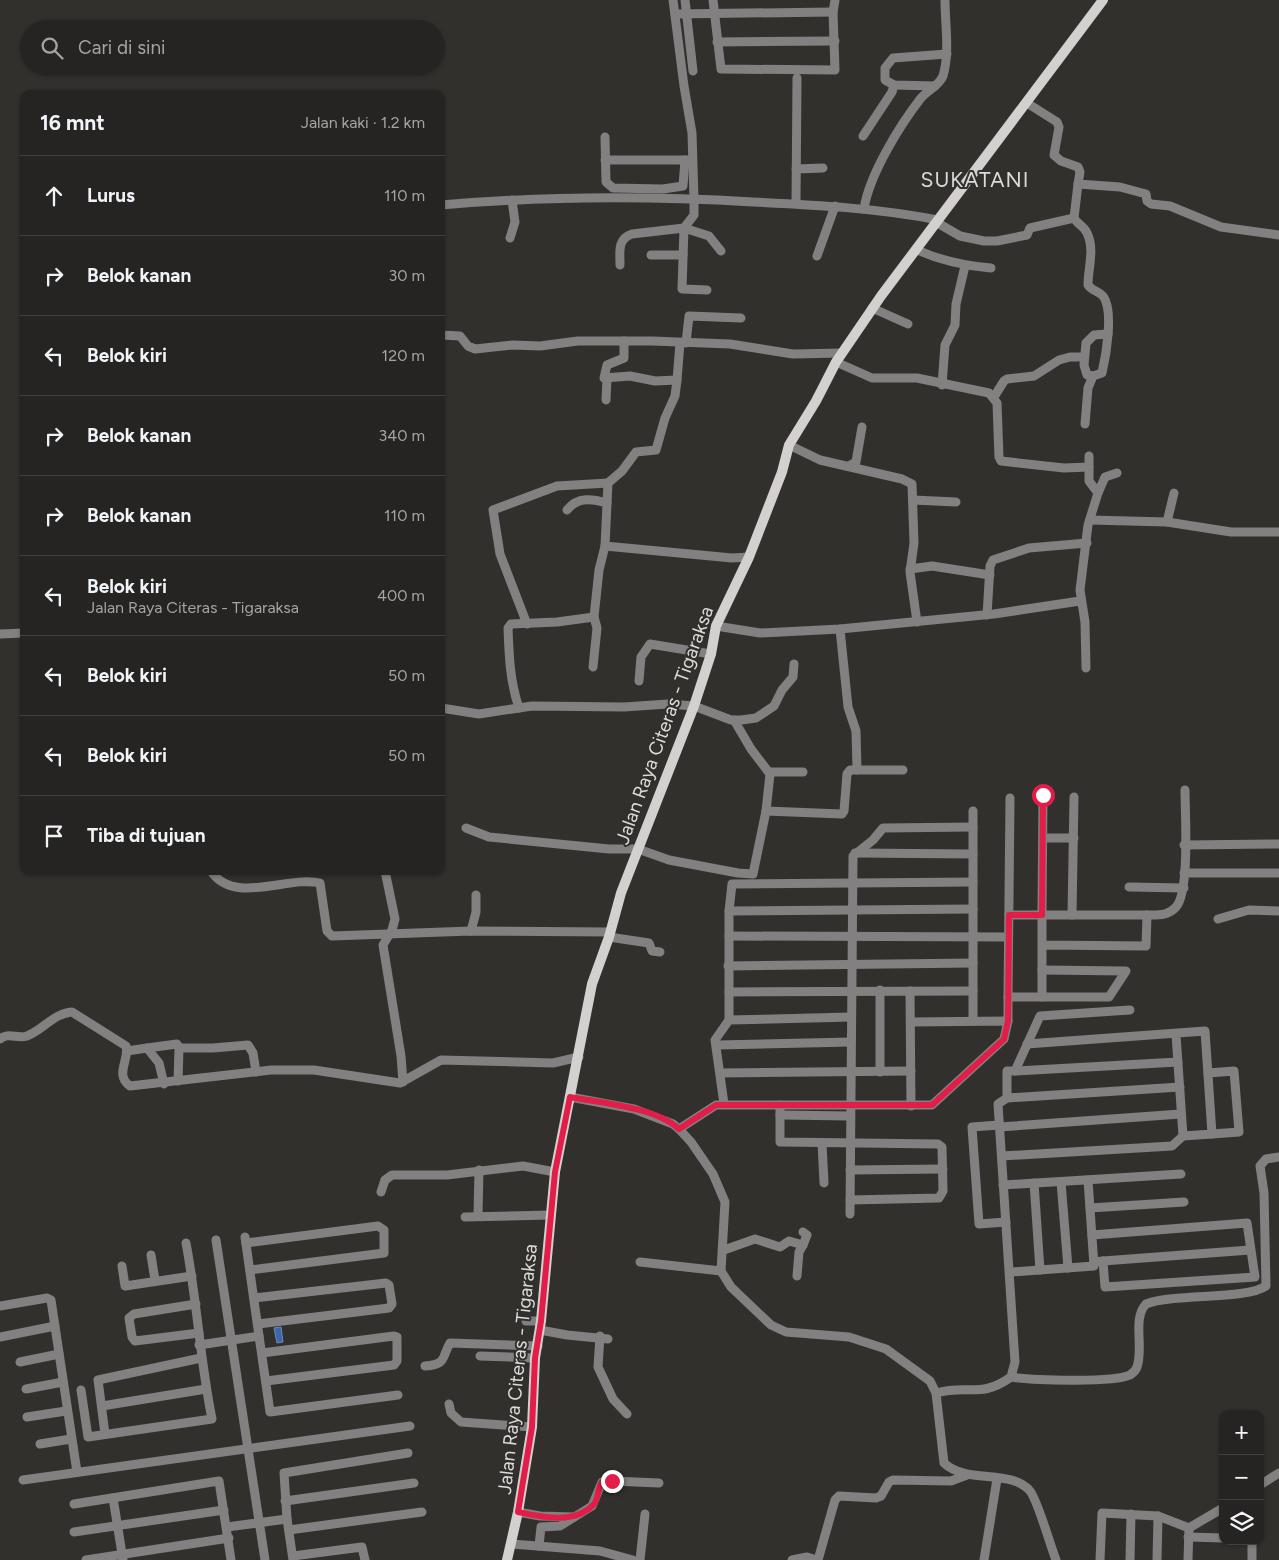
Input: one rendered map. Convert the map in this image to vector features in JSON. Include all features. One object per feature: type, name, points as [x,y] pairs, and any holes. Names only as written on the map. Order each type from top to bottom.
[{"type":"main road","name":"Jalan Raya Citeras - Tigaraksa","points":[[507,1560],[512,1544],[532,1427],[535,1358],[538,1346],[555,1172],[592,984],[621,894],[694,706],[711,654],[716,626],[749,557],[782,472],[789,445],[839,358],[872,308],[1103,0]]},
{"type":"street","points":[[605,137],[606,182],[609,187],[663,189],[684,185],[692,133],[673,0]]},
{"type":"street","points":[[685,0],[693,71]]},
{"type":"street","points":[[713,0],[721,69],[835,70],[833,12],[835,0]]},
{"type":"street","points":[[864,209],[868,187],[880,165],[922,96],[942,79],[946,54],[945,0]]},
{"type":"street","points":[[675,14],[833,12]]},
{"type":"street","points":[[717,42],[835,40]]},
{"type":"street","points":[[936,86],[894,86],[885,80],[885,68],[890,60],[946,54]]},
{"type":"street","points":[[796,203],[797,78]]},
{"type":"street","points":[[863,136],[894,86]]},
{"type":"street","points":[[1026,104],[1057,122],[1059,127],[1054,155],[1061,161],[1078,167],[1080,172],[1074,218],[1088,235],[1090,249],[1088,285],[1103,296],[1107,302],[1108,334],[1102,372],[1093,376],[1087,375],[1084,371],[1083,357],[1086,343],[1090,337],[1108,334]]},
{"type":"street","points":[[605,160],[689,160]]},
{"type":"street","points":[[689,160],[694,198],[694,215],[684,228],[682,289],[707,290]]},
{"type":"street","points":[[796,169],[823,168]]},
{"type":"street","points":[[1078,184],[1131,189],[1146,194],[1147,200],[1151,204],[1170,206],[1221,227],[1279,235]]},
{"type":"street","points":[[445,205],[512,200],[660,197],[796,203],[864,209],[937,221],[965,238],[997,241],[1027,235],[1030,228],[1074,218]]},
{"type":"street","points":[[510,238],[515,222],[512,200]]},
{"type":"street","points":[[817,256],[835,206]]},
{"type":"street","points":[[620,265],[620,244],[627,235],[684,228],[709,236],[721,251]]},
{"type":"street","points":[[917,250],[939,260],[965,266],[991,268]]},
{"type":"street","points":[[651,254],[683,255]]},
{"type":"street","points":[[942,385],[945,344],[955,325],[956,304],[965,266]]},
{"type":"street","points":[[872,308],[908,324]]},
{"type":"street","points":[[527,624],[500,554],[493,510],[557,486],[608,483],[622,471],[636,452],[653,452],[657,449],[665,418],[676,396],[683,343],[689,316],[741,318]]},
{"type":"street","points":[[445,335],[460,336],[468,346],[475,349],[513,345],[540,346],[578,341],[624,341],[730,344],[793,354],[839,358],[872,378],[917,378],[942,385],[977,390],[994,397],[997,403],[1001,461],[1064,468],[1089,467]]},
{"type":"street","points":[[606,400],[607,378],[604,377],[607,365],[624,358],[624,341]]},
{"type":"street","points":[[994,397],[1007,380],[1034,376],[1059,360],[1083,357]]},
{"type":"street","points":[[607,378],[630,376],[656,381],[677,380]]},
{"type":"street","points":[[1085,424],[1088,388],[1093,376]]},
{"type":"street","points":[[849,466],[856,462],[862,426]]},
{"type":"street","points":[[789,445],[806,454],[910,482],[913,490],[914,542],[910,569],[911,589],[917,622]]},
{"type":"street","points":[[1089,456],[1089,481],[1098,493]]},
{"type":"street","points":[[1086,668],[1084,622],[1080,601],[1086,543],[1090,520],[1105,477],[1117,473]]},
{"type":"street","points":[[593,667],[596,628],[594,617],[605,546],[608,483]]},
{"type":"street","points":[[1168,522],[1174,493]]},
{"type":"street","points":[[567,510],[571,504],[582,500],[592,499],[608,503]]},
{"type":"street","points":[[913,500],[956,502]]},
{"type":"street","points":[[1090,520],[1168,522],[1231,532],[1279,532]]},
{"type":"street","points":[[987,615],[991,562],[1029,548],[1086,543]]},
{"type":"street","points":[[605,546],[732,558],[749,557]]},
{"type":"street","points":[[910,569],[932,566],[990,575]]},
{"type":"street","points":[[716,626],[760,633],[840,629],[987,615],[1080,601]]},
{"type":"street","points":[[519,708],[513,690],[508,628],[515,623],[557,622],[594,617]]},
{"type":"street","points":[[840,629],[848,707],[856,731],[857,770]]},
{"type":"street","points":[[0,634],[20,633]]},
{"type":"street","points":[[639,681],[641,657],[650,644],[711,654]]},
{"type":"street","points":[[445,709],[479,714],[519,708],[582,705],[694,706],[734,720],[756,718],[774,706],[782,690],[793,676],[794,664]]},
{"type":"street","points":[[466,828],[489,836],[609,849],[638,849],[669,860],[753,874],[766,811],[769,772],[751,749],[734,720]]},
{"type":"street","points":[[766,811],[842,814],[844,811],[847,774],[850,770],[903,770]]},
{"type":"street","points":[[769,772],[803,772]]},
{"type":"street","points":[[1009,915],[1147,915],[1166,914],[1176,907],[1184,888],[1185,790]]},
{"type":"street","points":[[1042,997],[1043,795]]},
{"type":"street","points":[[1072,915],[1074,796]]},
{"type":"street","points":[[679,1129],[716,1105],[724,1104],[932,1105],[1004,1039],[1008,1021],[1010,798]]},
{"type":"street","points":[[973,811],[973,1021]]},
{"type":"street","points":[[850,1214],[851,863],[855,853],[873,840],[883,828],[973,827]]},
{"type":"street","points":[[1043,838],[1074,838]]},
{"type":"street","points":[[1184,844],[1279,844]]},
{"type":"street","points":[[855,853],[973,854]]},
{"type":"street","points":[[1184,873],[1279,873]]},
{"type":"street","points":[[216,875],[221,881],[238,888],[318,882],[322,887],[327,931],[329,934],[387,935],[471,931],[609,935],[649,943],[651,950],[660,952]]},
{"type":"street","points":[[386,875],[394,919],[392,930],[387,935],[383,945],[401,1056],[403,1082]]},
{"type":"street","points":[[724,1104],[716,1040],[729,1020],[729,911],[732,884],[851,881],[973,882]]},
{"type":"street","points":[[1128,887],[1184,888]]},
{"type":"street","points":[[471,931],[476,912],[476,895]]},
{"type":"street","points":[[729,911],[851,908],[973,909]]},
{"type":"street","points":[[1218,919],[1249,910],[1279,911]]},
{"type":"street","points":[[1042,945],[1146,946],[1147,915]]},
{"type":"street","points":[[729,936],[1008,937]]},
{"type":"street","points":[[728,966],[973,963]]},
{"type":"street","points":[[1008,997],[1109,997],[1126,971],[1042,970]]},
{"type":"street","points":[[880,990],[880,1072]]},
{"type":"street","points":[[729,992],[973,990]]},
{"type":"street","points":[[910,991],[912,1022],[911,1106]]},
{"type":"street","points":[[1015,1071],[1040,1016],[1130,1010]]},
{"type":"street","points":[[0,1039],[8,1035],[27,1036],[47,1022],[71,1012],[126,1046],[128,1051]]},
{"type":"street","points":[[729,1020],[851,1017]]},
{"type":"street","points":[[912,1022],[1008,1021]]},
{"type":"street","points":[[1027,1044],[1176,1035],[1205,1031],[1212,1134]]},
{"type":"street","points":[[1176,1035],[1183,1136]]},
{"type":"street","points":[[717,1046],[851,1042]]},
{"type":"street","points":[[128,1051],[174,1044],[179,1048],[214,1048],[248,1044],[253,1053],[256,1072]]},
{"type":"street","points":[[147,1048],[159,1063],[164,1084]]},
{"type":"street","points":[[178,1081],[179,1048]]},
{"type":"street","points":[[128,1051],[122,1063],[126,1083],[130,1086],[164,1084],[256,1072],[314,1070],[403,1082],[441,1060],[553,1063],[579,1057]]},
{"type":"street","points":[[1007,1098],[1006,1071],[1178,1062]]},
{"type":"street","points":[[721,1072],[911,1071]]},
{"type":"street","points":[[1002,1156],[1172,1146],[1183,1136],[1239,1132],[1234,1071],[1208,1073]]},
{"type":"street","points":[[1011,1377],[1015,1362],[1011,1272],[998,1104],[1007,1098],[1180,1087]]},
{"type":"street","points":[[570,1097],[634,1109],[673,1124],[679,1129],[691,1142],[713,1174],[724,1202],[724,1250],[721,1271],[731,1287],[771,1325],[786,1332],[849,1337],[886,1349],[930,1381],[936,1393],[944,1463],[955,1472],[1018,1482],[1030,1491],[1038,1506],[1048,1542],[1056,1559]]},
{"type":"street","points":[[780,1105],[780,1142],[940,1144],[943,1148],[943,1191],[939,1198],[850,1200]]},
{"type":"street","points":[[1006,1222],[979,1224],[972,1127],[1181,1114]]},
{"type":"street","points":[[780,1115],[850,1116]]},
{"type":"street","points":[[822,1143],[824,1183]]},
{"type":"street","points":[[936,1393],[948,1390],[992,1389],[1011,1377],[1026,1379],[1074,1379],[1111,1378],[1131,1374],[1137,1368],[1140,1348],[1140,1312],[1146,1304],[1193,1296],[1253,1291],[1266,1286],[1264,1193],[1260,1166],[1266,1159],[1279,1157]]},
{"type":"street","points":[[381,1192],[385,1180],[392,1175],[447,1175],[523,1166],[555,1172]]},
{"type":"street","points":[[850,1170],[943,1169]]},
{"type":"street","points":[[478,1215],[479,1170]]},
{"type":"street","points":[[1003,1185],[1181,1174]]},
{"type":"street","points":[[1088,1180],[1092,1234],[1105,1287],[1254,1277],[1247,1223],[1092,1234]]},
{"type":"street","points":[[1061,1182],[1068,1268]]},
{"type":"street","points":[[1034,1183],[1040,1270]]},
{"type":"street","points":[[1090,1208],[1184,1202]]},
{"type":"street","points":[[466,1216],[542,1217],[551,1215]]},
{"type":"street","points":[[250,1270],[384,1253],[384,1230],[378,1226],[245,1240],[270,1412],[398,1395]]},
{"type":"street","points":[[798,1276],[799,1252],[807,1235],[803,1232]]},
{"type":"street","points":[[724,1250],[755,1239],[780,1246],[788,1241],[803,1245]]},
{"type":"street","points":[[216,1240],[265,1560]]},
{"type":"street","points":[[81,1390],[88,1436],[212,1418],[199,1345],[196,1304],[186,1243]]},
{"type":"street","points":[[1011,1272],[1094,1266],[1098,1261],[1250,1250]]},
{"type":"street","points":[[151,1255],[156,1280]]},
{"type":"street","points":[[640,1262],[721,1271]]},
{"type":"street","points":[[122,1266],[125,1286],[192,1276]]},
{"type":"street","points":[[254,1298],[386,1283],[389,1285],[392,1304],[389,1308],[258,1324]]},
{"type":"street","points":[[0,1306],[49,1299],[55,1326],[76,1472]]},
{"type":"street","points":[[196,1304],[134,1314],[129,1318],[132,1337],[135,1341],[199,1334]]},
{"type":"street","points":[[526,1321],[567,1335],[604,1338],[598,1367],[604,1375],[613,1400],[627,1414]]},
{"type":"street","points":[[0,1337],[55,1326]]},
{"type":"street","points":[[199,1345],[259,1336]]},
{"type":"street","points":[[262,1353],[397,1337],[397,1361],[394,1365],[266,1381]]},
{"type":"street","points":[[425,1366],[436,1365],[443,1361],[450,1343],[538,1346]]},
{"type":"street","points":[[20,1362],[59,1354]]},
{"type":"street","points":[[480,1356],[535,1358]]},
{"type":"street","points":[[105,1434],[98,1380],[201,1358]]},
{"type":"street","points":[[26,1389],[63,1382]]},
{"type":"street","points":[[102,1406],[206,1389]]},
{"type":"street","points":[[449,1404],[451,1413],[461,1422],[532,1427]]},
{"type":"street","points":[[27,1417],[66,1411]]},
{"type":"street","points":[[23,1480],[410,1426]]},
{"type":"street","points":[[40,1444],[71,1439]]},
{"type":"street","points":[[365,1560],[362,1547],[293,1558],[285,1501],[284,1472],[408,1453]]},
{"type":"street","points":[[1264,1482],[1279,1473]]},
{"type":"street","points":[[792,1560],[807,1557],[818,1560],[835,1500],[839,1496],[876,1498],[881,1496],[888,1482],[893,1480],[951,1481],[970,1474]]},
{"type":"street","points":[[984,1560],[997,1479]]},
{"type":"street","points":[[74,1504],[219,1481],[231,1560]]},
{"type":"street","points":[[539,1546],[541,1527],[560,1526],[594,1503],[600,1485],[606,1481],[659,1483]]},
{"type":"street","points":[[285,1501],[414,1482]]},
{"type":"street","points":[[113,1498],[123,1557]]},
{"type":"street","points":[[74,1532],[224,1510]]},
{"type":"street","points":[[1189,1533],[1219,1511]]},
{"type":"street","points":[[289,1530],[422,1512]]},
{"type":"street","points":[[518,1512],[540,1516],[574,1517]]},
{"type":"street","points":[[1100,1560],[1102,1513],[1158,1516],[1189,1533],[1219,1537]]},
{"type":"street","points":[[640,1560],[645,1514]]},
{"type":"street","points":[[1130,1560],[1131,1514]]},
{"type":"street","points":[[1157,1560],[1158,1516]]},
{"type":"street","points":[[227,1527],[287,1519]]},
{"type":"street","points":[[1188,1560],[1189,1533]]},
{"type":"street","points":[[86,1560],[123,1557],[229,1538]]},
{"type":"street","points":[[512,1544],[600,1551],[633,1560]]},
{"type":"street","points":[[1252,1545],[1252,1560]]},
{"type":"water","points":[[281,1327],[283,1342],[277,1343],[274,1328]]},
{"type":"district","name":"SUKATANI","points":[[975,180]]},
{"type":"route","points":[[612,1481],[602,1482],[596,1501],[589,1508],[574,1517],[551,1517],[518,1512],[532,1427],[535,1358],[541,1321],[555,1172],[570,1097],[634,1109],[673,1124],[679,1129],[716,1105],[724,1104],[932,1105],[1004,1039],[1008,1021],[1009,915],[1042,915],[1043,795]]}]
